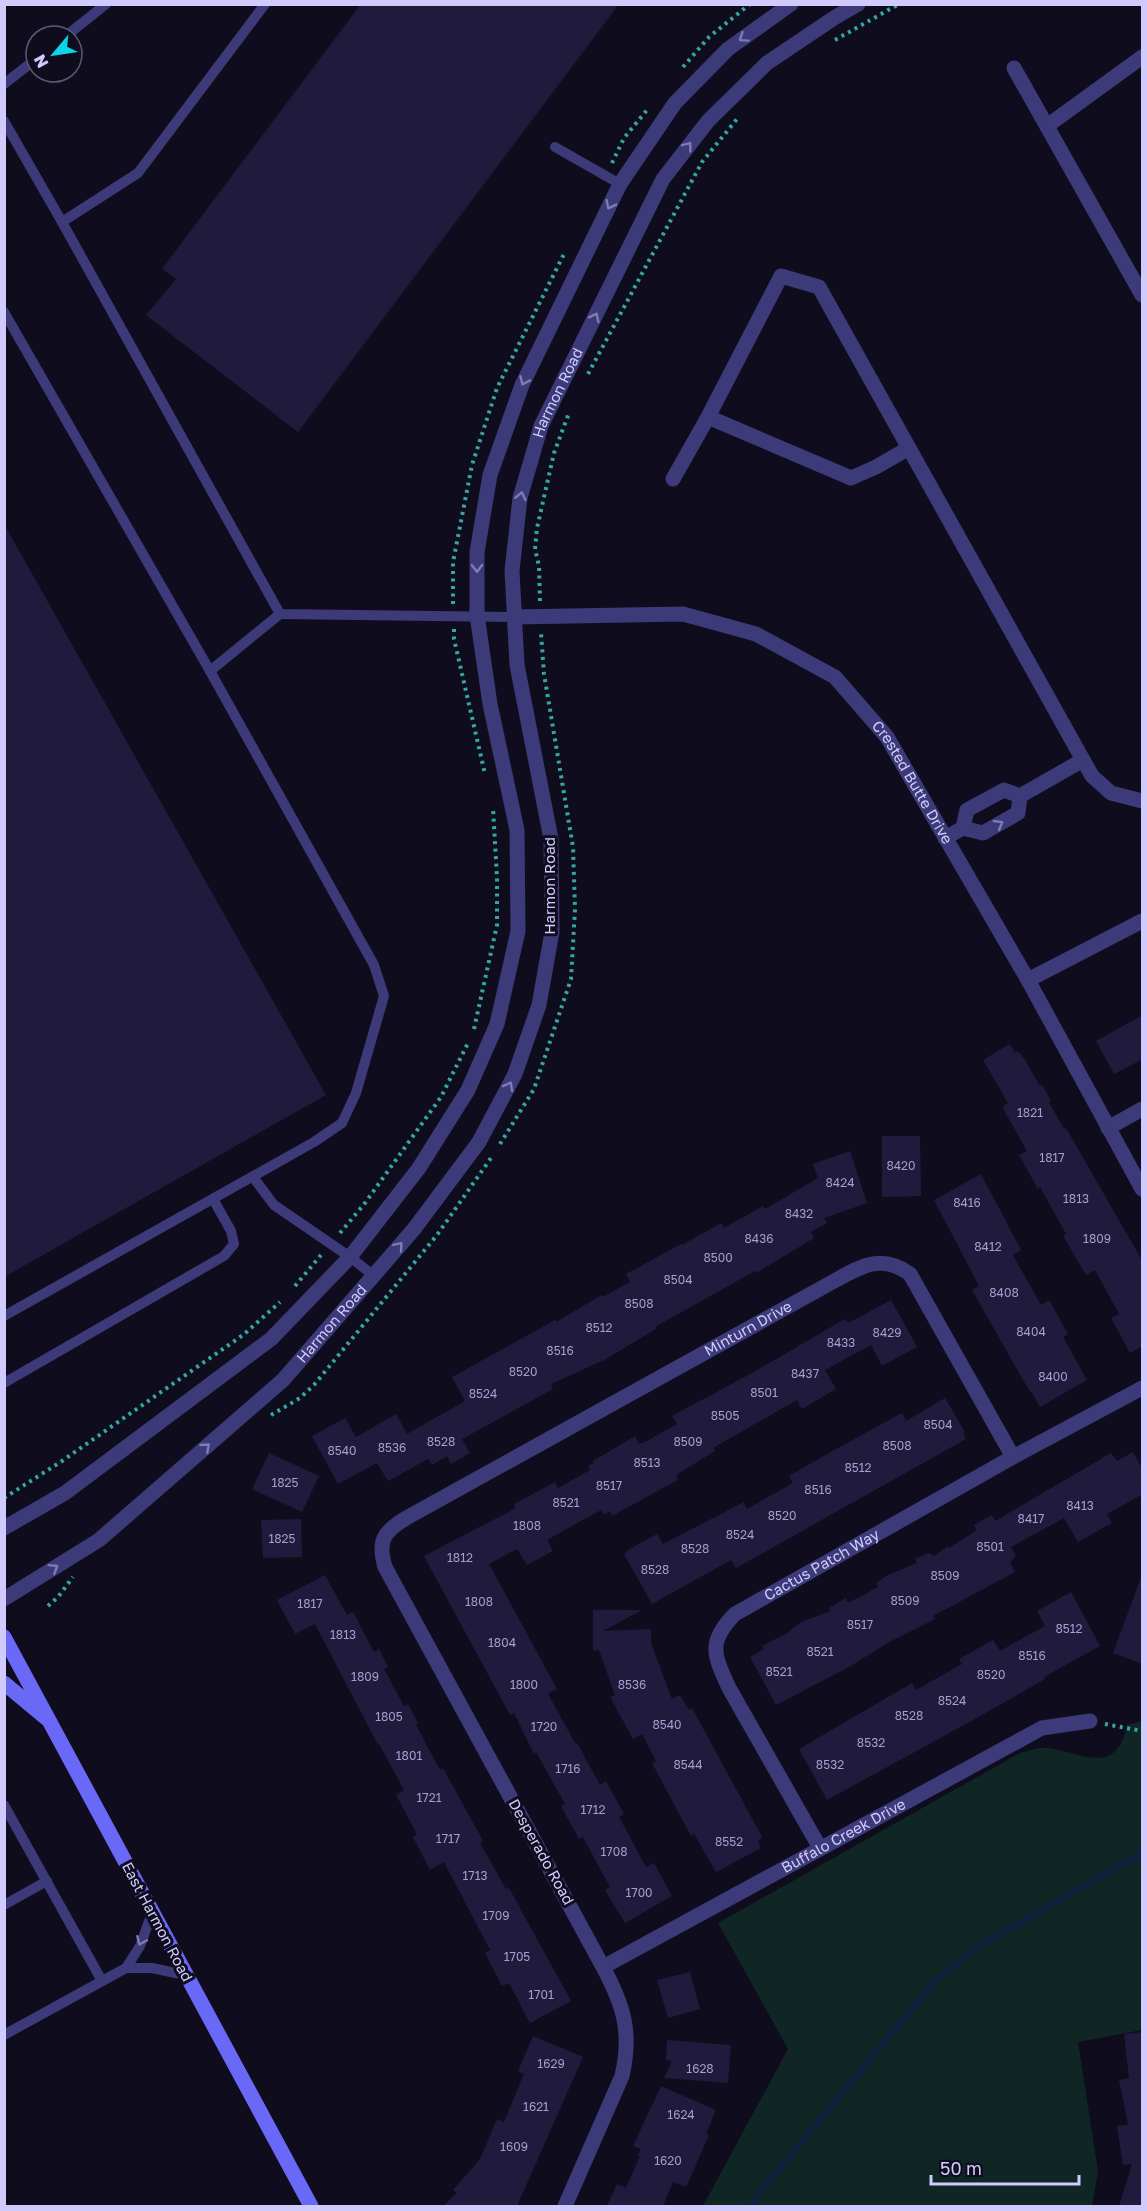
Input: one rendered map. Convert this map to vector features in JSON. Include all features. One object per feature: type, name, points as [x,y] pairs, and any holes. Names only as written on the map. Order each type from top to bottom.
[{"type":"main road","name":"East Harmon Road","points":[[4,1637],[310,2206]]},
{"type":"main road","points":[[4,1683],[52,1723]]},
{"type":"street","name":"Harmon Road","points":[[4,1528],[65,1493],[271,1339],[350,1257],[418,1168],[468,1090],[497,1024],[518,931],[517,830],[490,704],[477,615],[477,552],[490,475],[522,385],[620,184],[675,103],[728,49],[791,4]]},
{"type":"street","name":"Harmon Road","points":[[4,1599],[99,1540],[283,1380],[414,1229],[479,1142],[515,1074],[539,1005],[552,932],[551,839],[517,665],[512,571],[520,498],[541,426],[663,179],[708,121],[767,63],[858,4]]},
{"type":"street","points":[[1047,126],[1143,57]]},
{"type":"street","points":[[1014,68],[1143,296]]},
{"type":"street","points":[[673,479],[781,276],[819,287],[1092,776],[1111,793],[1143,801]]},
{"type":"street","points":[[708,417],[851,478],[876,468],[909,448]]},
{"type":"street","name":"Crested Butte Drive","points":[[514,617],[683,614],[756,634],[835,677],[887,737],[1028,980],[1143,1189]]},
{"type":"street","points":[[1020,796],[1083,760]]},
{"type":"street","points":[[963,828],[967,810],[1004,790],[1020,796]]},
{"type":"street","points":[[945,838],[963,828],[983,833],[1018,813],[1020,796]]},
{"type":"street","points":[[1028,980],[1143,921]]},
{"type":"street","points":[[1108,1128],[1143,1109]]},
{"type":"street","name":"Minturn Drive","points":[[408,1517],[844,1276],[860,1268],[880,1263],[898,1265],[910,1274],[1013,1457]]},
{"type":"street","name":"Cactus Patch Way","points":[[820,1848],[729,1688],[719,1666],[715,1647],[722,1628],[735,1614],[1013,1457],[1143,1388]]},
{"type":"street","name":"Desperado Road","points":[[408,1517],[393,1526],[383,1538],[380,1550],[386,1567],[603,1967],[622,2012],[627,2034],[627,2053],[622,2076],[565,2206]]},
{"type":"street","name":"Buffalo Creek Drive","points":[[603,1967],[1042,1728],[1090,1721]]},
{"type":"lane","points":[[81,24],[106,4]]},
{"type":"lane","points":[[62,222],[138,173],[265,4]]},
{"type":"lane","points":[[4,84],[24,68]]},
{"type":"lane","points":[[4,121],[280,614]]},
{"type":"lane","points":[[555,147],[620,184]]},
{"type":"lane","points":[[4,312],[210,671],[374,965],[384,996],[356,1093],[342,1123],[253,1177],[4,1316]]},
{"type":"lane","points":[[210,671],[280,614],[514,617]]},
{"type":"lane","points":[[253,1177],[274,1205],[374,1276]]},
{"type":"lane","points":[[4,1383],[224,1256],[234,1244],[231,1231],[213,1199]]},
{"type":"lane","points":[[4,1805],[102,1981]]},
{"type":"lane","points":[[4,1905],[47,1881]]},
{"type":"lane","points":[[126,1968],[140,1946],[152,1913]]},
{"type":"lane","points":[[4,2036],[126,1968],[152,1968],[185,1975]]},
{"type":"path","points":[[682,69],[709,37],[750,4]]},
{"type":"path","points":[[605,175],[624,138],[654,102]]},
{"type":"path","points":[[488,784],[454,639],[453,562],[472,465],[497,388],[566,251]]},
{"type":"path","points":[[4,1498],[62,1461],[243,1335],[288,1295],[365,1203],[441,1097],[475,1028],[497,925],[493,807]]},
{"type":"path","points":[[1090,1721],[1143,1731]]},
{"type":"green space","points":[[1142,1721],[1142,2030],[1078,2042],[1098,2171],[1092,2206],[703,2206],[788,2049],[718,1923],[1020,1753],[1045,1748],[1096,1758],[1106,1757],[1115,1752],[1122,1741],[1127,1725]]},
{"type":"building","points":[[361,4],[619,4],[298,432],[146,315],[176,279],[162,269]]},
{"type":"building","points":[[4,524],[326,1095],[4,1277]]},
{"type":"building","points":[[1143,1015],[1143,1059],[1114,1074],[1096,1041]]},
{"type":"building","points":[[1010,1044],[1015,1053],[1018,1051],[1025,1060],[1040,1086],[1042,1084],[1064,1129],[1066,1128],[1143,1262],[1143,1346],[1130,1353],[1111,1318],[1119,1314],[1095,1270],[1086,1275],[1063,1236],[1066,1234],[1040,1187],[1038,1189],[1019,1155],[1027,1151],[1002,1107],[1008,1103],[983,1060]]},
{"type":"building","points":[[882,1136],[920,1136],[921,1196],[882,1197]]},
{"type":"building","points":[[850,1151],[867,1203],[824,1218],[827,1223],[811,1232],[814,1238],[756,1273],[755,1271],[655,1327],[656,1329],[606,1359],[551,1384],[553,1389],[462,1439],[470,1453],[451,1464],[447,1456],[432,1465],[428,1459],[388,1481],[377,1463],[338,1484],[312,1436],[345,1418],[356,1437],[396,1414],[407,1434],[465,1401],[452,1377],[630,1282],[626,1274],[681,1244],[721,1223],[724,1228],[763,1206],[765,1209],[818,1178],[813,1164]]},
{"type":"building","points":[[981,1174],[1021,1250],[1013,1255],[1041,1305],[1049,1300],[1068,1334],[1063,1337],[1087,1380],[1040,1407],[972,1290],[979,1286],[934,1200]]},
{"type":"building","points":[[891,1300],[917,1347],[882,1366],[871,1345],[825,1370],[836,1389],[802,1409],[797,1400],[713,1448],[715,1451],[676,1475],[678,1480],[612,1516],[610,1511],[604,1515],[601,1510],[547,1540],[553,1551],[527,1565],[517,1549],[489,1564],[557,1689],[548,1694],[575,1743],[600,1785],[606,1781],[624,1814],[619,1817],[646,1867],[654,1863],[672,1896],[625,1923],[605,1890],[610,1887],[583,1837],[579,1839],[561,1806],[565,1804],[536,1752],[534,1754],[514,1713],[510,1715],[424,1556],[516,1508],[514,1504],[555,1482],[558,1488],[590,1470],[588,1466],[594,1463],[593,1461],[635,1436],[639,1444],[647,1441],[677,1424],[672,1416],[845,1319],[848,1323]]},
{"type":"building","points":[[945,1398],[965,1432],[963,1433],[966,1439],[736,1568],[731,1560],[652,1604],[624,1554],[628,1550],[657,1534],[663,1544],[744,1502],[747,1509],[793,1483],[789,1476],[827,1454],[902,1413],[906,1421]]},
{"type":"building","points":[[1133,1452],[1143,1470],[1143,1494],[1107,1514],[1112,1523],[1078,1542],[1064,1518],[1011,1547],[1016,1556],[1010,1562],[1015,1572],[933,1616],[935,1619],[891,1641],[849,1667],[776,1705],[750,1657],[764,1649],[762,1646],[787,1633],[801,1622],[831,1611],[829,1608],[846,1598],[848,1603],[878,1587],[876,1583],[886,1576],[917,1563],[915,1559],[929,1553],[934,1556],[948,1546],[949,1548],[977,1530],[974,1525],[992,1515],[995,1521],[1111,1453],[1117,1461]]},
{"type":"building","points":[[269,1453],[319,1476],[302,1512],[252,1489]]},
{"type":"building","points":[[301,1519],[302,1557],[263,1558],[261,1520]]},
{"type":"building","points":[[325,1575],[347,1615],[353,1612],[374,1652],[379,1649],[388,1667],[384,1669],[404,1706],[408,1704],[418,1723],[416,1725],[440,1770],[443,1768],[483,1841],[480,1843],[506,1889],[509,1888],[571,2001],[530,2023],[509,1983],[502,1986],[485,1953],[490,1950],[444,1862],[430,1870],[413,1837],[417,1834],[396,1795],[404,1790],[315,1624],[295,1634],[277,1600]]},
{"type":"building","points":[[1141,1578],[1143,1578],[1143,1664],[1113,1653]]},
{"type":"building","points":[[1071,1592],[1100,1646],[982,1715],[827,1800],[799,1749],[912,1683],[916,1690],[962,1664],[959,1659],[993,1640],[1000,1651],[1045,1626],[1037,1611]]},
{"type":"building","points":[[593,1610],[642,1610],[603,1631],[651,1629],[651,1643],[672,1699],[680,1695],[689,1710],[692,1708],[762,1837],[758,1842],[761,1848],[716,1872],[694,1834],[691,1836],[652,1763],[656,1761],[642,1734],[633,1739],[610,1697],[615,1695],[599,1650],[593,1651]]},
{"type":"building","points":[[690,1972],[700,2009],[668,2018],[657,1980]]},
{"type":"building","points":[[1143,2032],[1143,2206],[1119,2206],[1132,2164],[1123,2165],[1117,2126],[1128,2125],[1119,2080],[1129,2078],[1124,2034]]},
{"type":"building","points":[[533,2036],[583,2057],[517,2206],[443,2206],[457,2193],[453,2190],[480,2159],[497,2119],[504,2122],[524,2074],[518,2071]]},
{"type":"building","points":[[667,2040],[731,2045],[728,2083],[664,2078],[672,2061],[666,2060]]},
{"type":"building","points":[[661,2086],[716,2110],[706,2134],[709,2135],[686,2187],[673,2182],[663,2206],[607,2206],[617,2184],[626,2188],[640,2156],[638,2155],[641,2149],[633,2146]]},
{"type":"waterway","points":[[751,2206],[760,2192],[936,1980],[979,1946],[1142,1853]]}]
